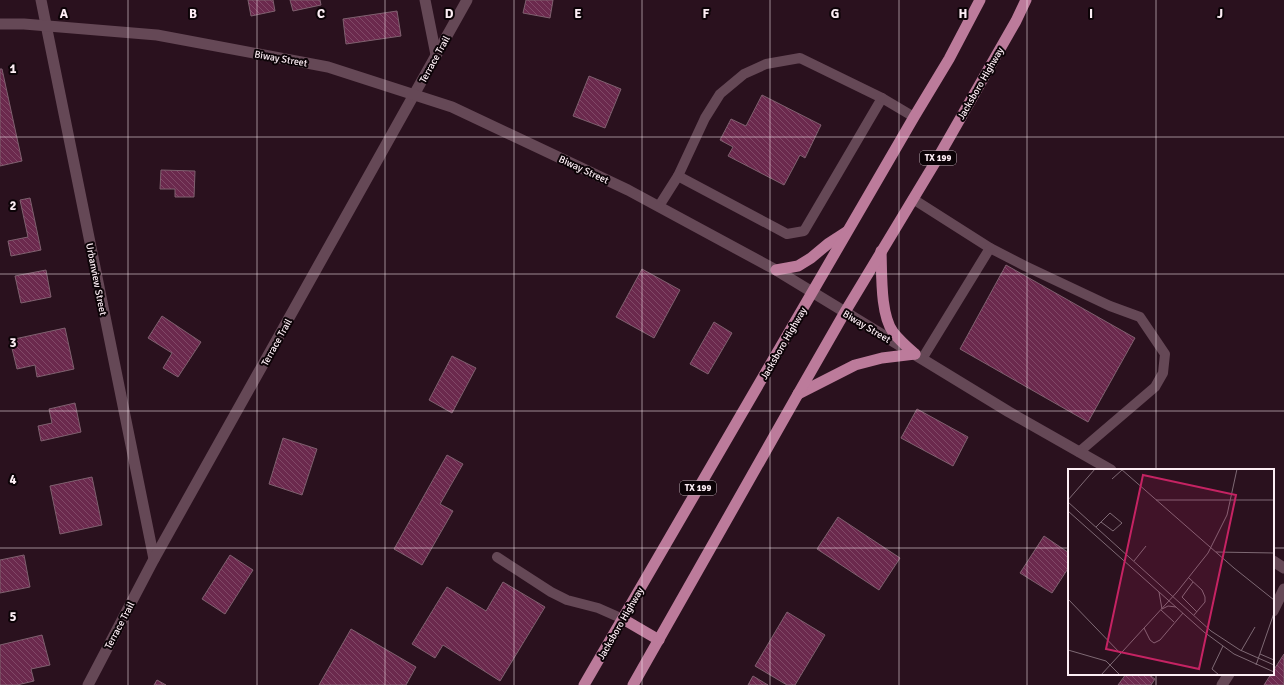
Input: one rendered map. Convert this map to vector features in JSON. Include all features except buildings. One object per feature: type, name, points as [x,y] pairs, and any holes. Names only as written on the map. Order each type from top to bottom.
[{"type":"main road","name":"Jacksboro Highway","points":[[584,685],[949,59],[980,0]]},
{"type":"main road","name":"Jacksboro Highway","points":[[633,685],[845,312],[913,199],[1016,21],[1026,0]]},
{"type":"main road","points":[[776,270],[798,266],[848,231]]},
{"type":"main road","points":[[882,251],[883,296],[886,316],[892,330],[918,357]]},
{"type":"main road","points":[[798,394],[855,365],[882,358],[918,357]]},
{"type":"main road","points":[[623,619],[659,640]]},
{"type":"street","name":"Urbanview Street","points":[[41,0],[154,559]]},
{"type":"street","points":[[425,0],[436,56]]},
{"type":"street","name":"Terrace Trail","points":[[88,685],[154,559],[467,0]]},
{"type":"street","name":"Biway Street","points":[[0,24],[24,24],[157,35],[328,67],[452,107],[628,190],[776,270],[1009,412],[1109,469]]},
{"type":"street","points":[[1274,562],[1284,568]]},
{"type":"street","points":[[1274,609],[1284,589]]},
{"type":"street","points":[[1222,685],[1228,675]]},
{"type":"lane","points":[[659,206],[678,176],[705,118],[720,94],[744,74],[766,64],[800,58],[882,98],[914,117]]},
{"type":"lane","points":[[678,176],[786,234],[804,231],[882,98]]},
{"type":"lane","points":[[913,199],[990,248],[1110,306],[1140,317],[1165,354],[1163,373],[1155,387],[1079,452]]},
{"type":"lane","points":[[918,357],[990,248]]},
{"type":"lane","points":[[497,557],[551,592],[567,600],[598,608],[623,619]]}]
